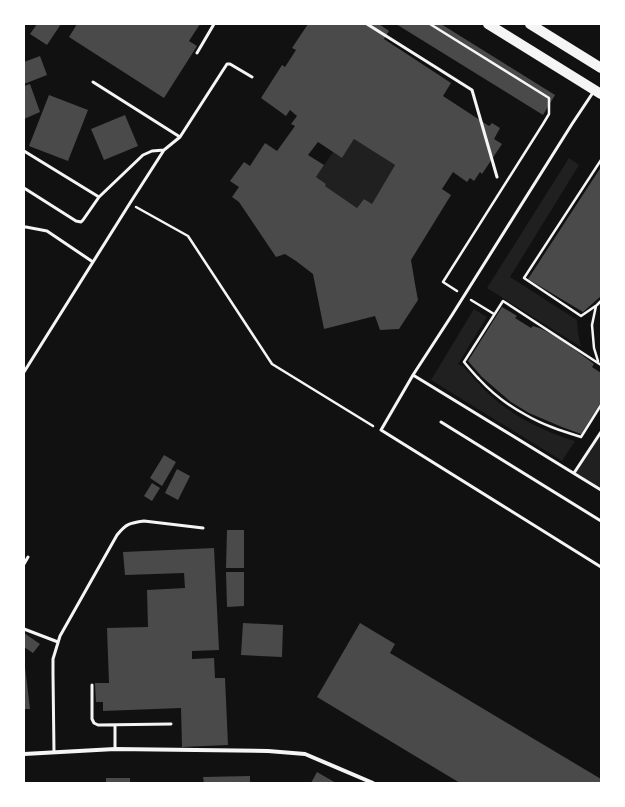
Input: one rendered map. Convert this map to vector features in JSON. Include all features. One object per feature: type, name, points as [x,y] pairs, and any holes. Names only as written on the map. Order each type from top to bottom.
[{"type":"main road","points":[[488,24],[598,92]]},
{"type":"main road","points":[[530,24],[601,68]]},
{"type":"street","points":[[24,754],[115,749],[268,751],[299,753],[373,783]]},
{"type":"lane","points":[[197,53],[214,24]]},
{"type":"lane","points":[[368,24],[472,90],[497,176]]},
{"type":"lane","points":[[24,372],[164,150],[180,137],[228,64],[252,76]]},
{"type":"lane","points":[[93,82],[180,137]]},
{"type":"lane","points":[[598,92],[572,124],[413,375],[381,430],[601,567]]},
{"type":"lane","points":[[24,188],[78,222],[81,222],[98,197],[143,155],[152,151],[164,150]]},
{"type":"lane","points":[[24,151],[98,197]]},
{"type":"lane","points":[[24,227],[47,231],[93,262]]},
{"type":"lane","points":[[413,375],[601,490]]},
{"type":"lane","points":[[441,422],[601,521]]},
{"type":"lane","points":[[574,473],[601,432]]},
{"type":"lane","points":[[54,752],[53,659],[60,636],[113,542],[124,526],[134,522],[144,521],[203,528]]},
{"type":"lane","points":[[24,564],[28,556]]},
{"type":"lane","points":[[24,629],[58,642]]},
{"type":"lane","points":[[92,685],[92,719],[94,723],[98,725],[171,724]]},
{"type":"lane","points":[[115,725],[115,749]]},
{"type":"path","points":[[430,24],[549,98],[549,114],[443,282],[494,314]]},
{"type":"path","points":[[601,160],[524,278],[582,316],[601,301]]},
{"type":"path","points":[[130,203],[188,236],[272,364],[381,430]]},
{"type":"path","points":[[601,365],[503,301],[464,362],[479,380],[508,404],[526,416],[559,430],[581,437],[601,405]]},
{"type":"path","points":[[596,305],[592,325],[594,348],[598,363]]},
{"type":"shaded area","points":[[354,139],[395,165],[372,204],[364,199],[357,208],[325,186],[326,184],[316,177],[333,152],[342,158]]},
{"type":"shaded area","points":[[569,158],[579,165],[510,277],[577,320],[581,347],[487,288]]},
{"type":"shaded area","points":[[474,309],[487,317],[458,364],[463,366],[487,393],[510,411],[530,423],[575,441],[562,461],[431,380]]},
{"type":"shaded area","points":[[601,432],[601,491],[574,473]]},
{"type":"building","points":[[37,24],[61,24],[47,45],[30,34]]},
{"type":"building","points":[[77,24],[200,24],[189,41],[197,46],[164,98],[69,37]]},
{"type":"building","points":[[308,24],[379,24],[389,31],[384,39],[451,83],[443,96],[489,126],[492,123],[500,128],[494,139],[502,144],[482,174],[480,172],[474,181],[470,178],[467,182],[453,172],[442,189],[451,195],[411,260],[418,300],[399,329],[380,330],[375,316],[324,329],[313,274],[285,254],[276,257],[239,202],[232,197],[239,187],[230,181],[244,162],[250,166],[265,143],[277,151],[295,126],[291,124],[297,116],[290,110],[286,116],[261,98],[282,65],[285,67],[296,50],[292,48]],"holes":[[[354,139],[395,165],[372,204],[364,199],[357,208],[325,186],[326,184],[316,177],[324,165],[308,155],[318,142],[342,158]]]},
{"type":"building","points":[[396,24],[441,24],[555,95],[543,115]]},
{"type":"building","points":[[40,56],[47,75],[24,84],[24,62]]},
{"type":"building","points":[[30,84],[40,112],[24,119],[24,86]]},
{"type":"building","points":[[49,95],[88,110],[68,161],[29,146]]},
{"type":"building","points":[[125,115],[138,146],[104,160],[91,129]]},
{"type":"building","points":[[601,167],[601,296],[583,312],[528,279]]},
{"type":"building","points":[[502,307],[517,316],[515,318],[531,328],[533,326],[542,329],[562,340],[594,364],[592,367],[601,373],[601,402],[581,434],[529,413],[511,402],[482,377],[468,361]]},
{"type":"building","points":[[164,455],[176,462],[162,486],[150,478]]},
{"type":"building","points":[[177,469],[190,476],[178,500],[165,493]]},
{"type":"building","points":[[152,483],[160,488],[152,501],[144,496]]},
{"type":"building","points":[[227,530],[244,530],[244,568],[226,568]]},
{"type":"building","points":[[214,548],[219,650],[192,651],[192,659],[214,658],[215,678],[225,678],[228,745],[182,747],[181,708],[103,711],[103,702],[96,702],[95,683],[109,683],[107,628],[148,627],[147,590],[185,588],[184,573],[125,575],[123,552]]},
{"type":"building","points":[[226,572],[244,572],[244,606],[227,607]]},
{"type":"building","points":[[243,623],[283,625],[282,657],[241,655]]},
{"type":"building","points":[[360,623],[395,644],[390,653],[601,779],[601,783],[460,783],[317,697]]},
{"type":"building","points":[[24,633],[40,644],[33,653],[24,647]]},
{"type":"building","points":[[25,667],[30,709],[24,709]]},
{"type":"building","points":[[317,772],[336,783],[311,783]]},
{"type":"building","points":[[250,776],[250,783],[204,783],[203,777]]},
{"type":"building","points":[[106,778],[130,778],[130,783],[106,783]]}]
